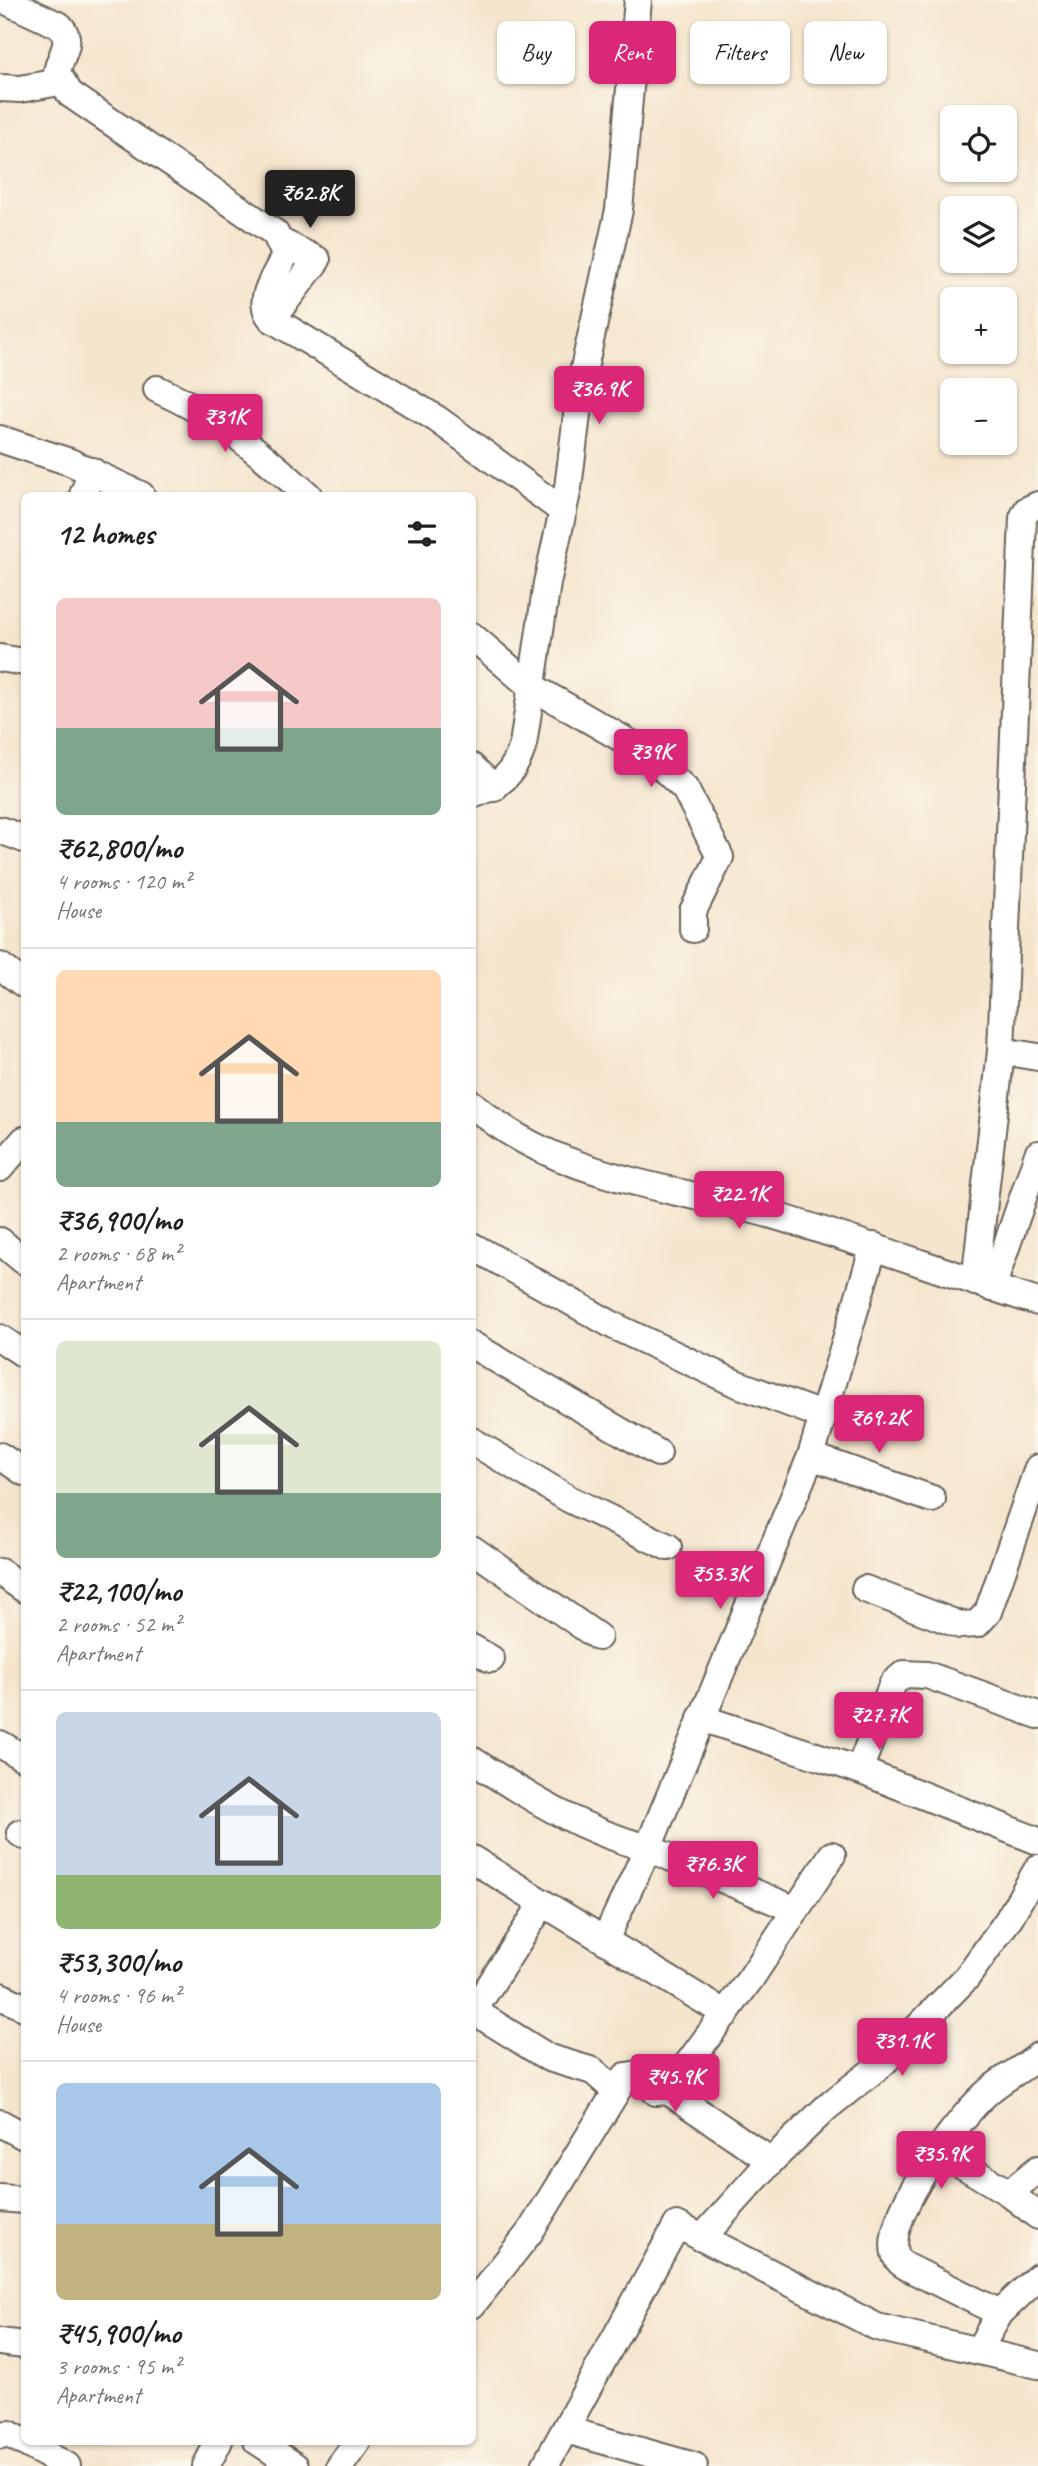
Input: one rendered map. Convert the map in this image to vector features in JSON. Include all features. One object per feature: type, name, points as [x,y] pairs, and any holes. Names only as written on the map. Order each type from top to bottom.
[{"type":"street","points":[[4,0],[60,26],[65,32],[68,42],[57,73],[60,82],[70,94],[275,233],[285,254],[265,302],[272,319],[437,419],[563,511]]},
{"type":"street","points":[[483,791],[517,764],[523,745],[530,685],[563,511],[581,382],[619,210],[638,0]]},
{"type":"street","points":[[0,88],[20,89],[60,82]]},
{"type":"street","points":[[157,389],[197,407],[240,436],[305,492]]},
{"type":"street","points":[[0,439],[88,483],[128,492]]},
{"type":"street","points":[[983,1285],[1027,718],[1023,518],[1027,510],[1038,505]]},
{"type":"street","points":[[476,639],[530,685],[648,753],[685,789],[720,857],[693,911],[693,929]]},
{"type":"street","points":[[0,658],[21,662]]},
{"type":"street","points":[[0,830],[21,838]]},
{"type":"street","points":[[0,966],[21,982]]},
{"type":"street","points":[[1001,1051],[1038,1057]]},
{"type":"street","points":[[476,1107],[539,1150],[590,1170],[775,1216],[874,1246],[1038,1302]]},
{"type":"street","points":[[0,1168],[21,1148]]},
{"type":"street","points":[[983,1285],[1038,1154]]},
{"type":"street","points":[[0,1241],[21,1258]]},
{"type":"street","points":[[605,1940],[648,1849],[811,1456],[874,1246]]},
{"type":"street","points":[[476,1248],[616,1327],[735,1383],[824,1416]]},
{"type":"street","points":[[0,1338],[21,1352]]},
{"type":"street","points":[[476,1347],[658,1453]]},
{"type":"street","points":[[476,1443],[569,1499],[668,1547]]},
{"type":"street","points":[[0,1456],[21,1470]]},
{"type":"street","points":[[811,1456],[932,1499]]},
{"type":"street","points":[[866,1589],[960,1625],[977,1624],[988,1612],[1038,1468]]},
{"type":"street","points":[[476,1552],[598,1637]]},
{"type":"street","points":[[0,1572],[21,1587]]},
{"type":"street","points":[[859,1770],[893,1683],[904,1674],[927,1675],[1038,1715]]},
{"type":"street","points":[[701,1718],[859,1770],[1038,1841]]},
{"type":"street","points":[[0,1744],[21,1756]]},
{"type":"street","points":[[476,1763],[553,1812],[616,1840],[648,1849],[796,1910]]},
{"type":"street","points":[[668,2091],[726,2014],[832,1855]]},
{"type":"street","points":[[476,1861],[726,2014]]},
{"type":"street","points":[[702,2238],[771,2161],[827,2107],[883,2063],[967,1977],[1008,1920],[1038,1868]]},
{"type":"street","points":[[476,2006],[543,1903]]},
{"type":"street","points":[[0,1996],[21,2006]]},
{"type":"street","points":[[476,2013],[549,2058],[593,2071],[616,2091]]},
{"type":"street","points":[[1000,2314],[899,2262],[894,2244],[900,2215],[939,2151],[989,2090],[1038,2056]]},
{"type":"street","points":[[476,2300],[530,2232],[626,2076],[634,2073],[656,2092],[668,2091],[771,2161]]},
{"type":"street","points":[[0,2123],[21,2134]]},
{"type":"street","points":[[939,2151],[1009,2193],[1038,2216]]},
{"type":"street","points":[[1009,2193],[1038,2169]]},
{"type":"street","points":[[0,2198],[21,2200]]},
{"type":"street","points":[[545,2466],[677,2225],[877,2327],[1038,2365]]},
{"type":"street","points":[[978,2351],[1000,2314],[1038,2277]]},
{"type":"street","points":[[0,2342],[21,2345]]},
{"type":"street","points":[[566,2430],[694,2466]]},
{"type":"street","points":[[0,2435],[21,2441]]},
{"type":"street","points":[[29,2445],[67,2466]]},
{"type":"street","points":[[206,2466],[217,2445]]},
{"type":"street","points":[[263,2445],[295,2466]]},
{"type":"street","points":[[340,2466],[355,2445]]}]
